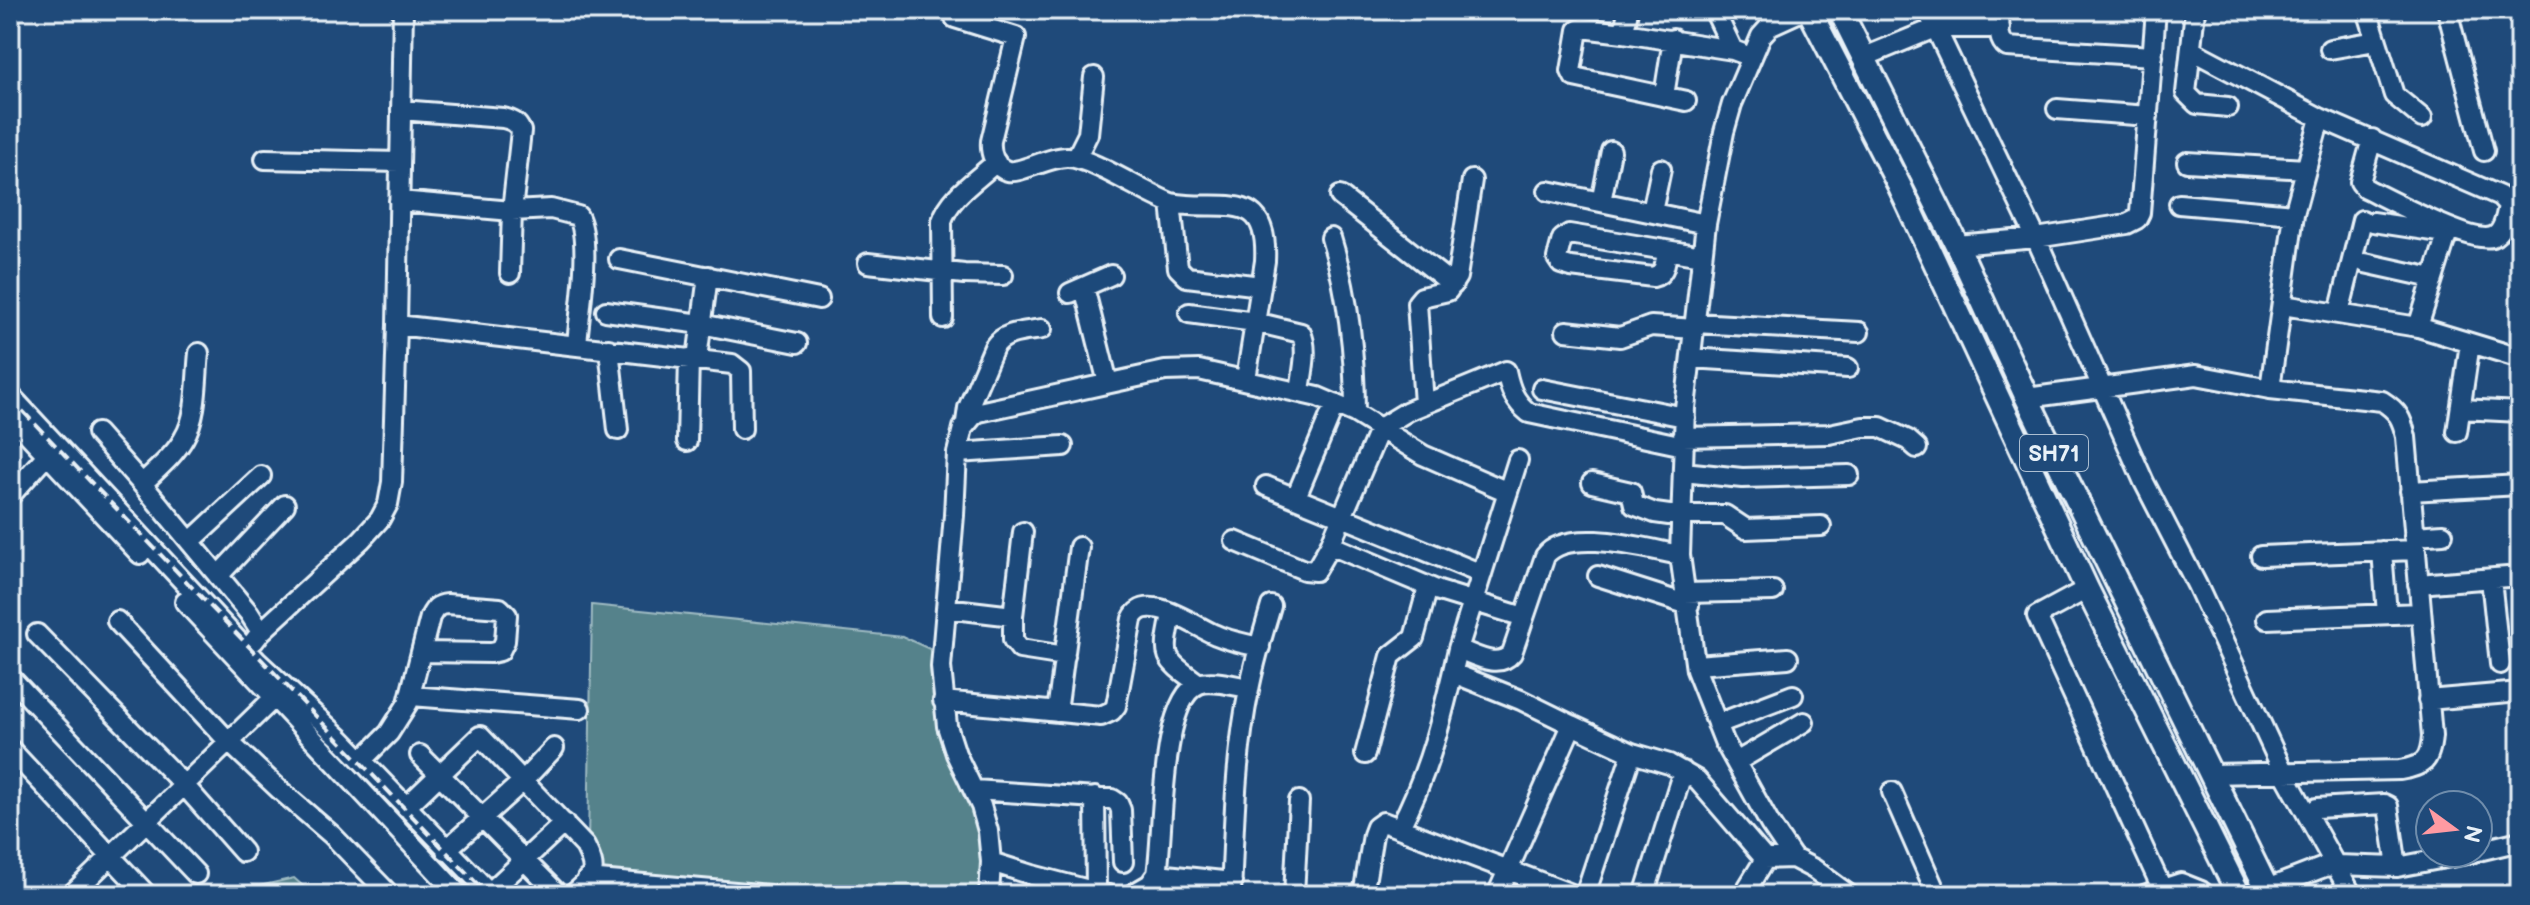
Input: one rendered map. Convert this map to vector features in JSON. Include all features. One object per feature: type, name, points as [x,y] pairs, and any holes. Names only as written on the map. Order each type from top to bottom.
[{"type":"main road","name":"SH71","points":[[1807,10],[1899,185],[2087,589],[2239,895]]},
{"type":"main road","name":"SH71","points":[[1840,10],[1921,170],[2027,398],[2268,892]]},
{"type":"main road","points":[[1899,185],[1921,170]]},
{"type":"street","points":[[245,656],[261,632],[361,540],[380,519],[388,504],[392,482],[397,325],[403,10]]},
{"type":"street","points":[[957,10],[955,18],[1016,37],[990,151],[1004,169],[1013,171],[1050,158],[1076,158],[1171,203],[1247,209],[1263,229],[1266,244],[1246,379]]},
{"type":"street","points":[[1624,33],[1628,10]]},
{"type":"street","points":[[1714,10],[1742,54]]},
{"type":"street","points":[[1807,10],[1771,25],[1742,54],[1724,132],[1702,256],[1685,417],[1680,555],[1696,665],[1717,724],[1770,824],[1793,858],[1849,895]]},
{"type":"street","points":[[1927,10],[2036,238],[2144,482],[2197,585],[2284,773],[2352,895]]},
{"type":"street","points":[[1957,245],[2036,238],[2127,224],[2137,219],[2140,213],[2156,10]]},
{"type":"street","points":[[2195,10],[2186,93],[2197,104],[2228,107]]},
{"type":"street","points":[[2367,10],[2394,95],[2422,118]]},
{"type":"street","points":[[2447,10],[2484,151]]},
{"type":"street","points":[[1862,58],[1935,28],[2000,19],[2002,43],[2007,47],[2153,56]]},
{"type":"street","points":[[1686,101],[1579,79],[1571,71],[1578,30],[1673,39],[1742,54]]},
{"type":"street","points":[[1664,96],[1673,39]]},
{"type":"street","points":[[2330,49],[2376,41]]},
{"type":"street","points":[[2191,50],[2320,118],[2500,196],[2508,205],[2502,229],[2496,236],[2488,238],[2368,221],[2339,313]]},
{"type":"street","points":[[1076,158],[1088,134],[1094,77]]},
{"type":"street","points":[[2057,109],[2148,116]]},
{"type":"street","points":[[401,110],[503,118],[518,125],[521,131],[512,211],[510,273]]},
{"type":"street","points":[[2270,389],[2294,214],[2320,118]]},
{"type":"street","points":[[2372,139],[2360,182],[2365,188],[2448,231]]},
{"type":"street","points":[[1601,202],[1611,151]]},
{"type":"street","points":[[265,159],[399,162]]},
{"type":"street","points":[[943,318],[942,221],[945,211],[951,200],[996,162]]},
{"type":"street","points":[[2187,162],[2306,169]]},
{"type":"street","points":[[1652,212],[1661,169]]},
{"type":"street","points":[[1424,404],[1417,303],[1422,297],[1448,291],[1453,285],[1460,267],[1472,180]]},
{"type":"street","points":[[1548,191],[1706,224]]},
{"type":"street","points":[[1340,196],[1453,285]]},
{"type":"street","points":[[399,201],[512,211],[551,209],[578,216],[585,244],[577,345]]},
{"type":"street","points":[[1171,203],[1178,268],[1183,274],[1195,279],[1261,286]]},
{"type":"street","points":[[2179,204],[2294,214]]},
{"type":"street","points":[[2418,327],[2448,231]]},
{"type":"street","points":[[1667,251],[1664,271],[1660,276],[1653,277],[1571,267],[1561,264],[1557,258],[1562,239],[1569,234],[1702,256]]},
{"type":"street","points":[[1331,238],[1341,273],[1354,371],[1355,413]]},
{"type":"street","points":[[619,259],[819,299]]},
{"type":"street","points":[[868,263],[942,272],[1003,275]]},
{"type":"street","points":[[2365,263],[2433,278]]},
{"type":"street","points":[[1108,383],[1077,290],[1111,275]]},
{"type":"street","points":[[687,441],[693,358],[708,276]]},
{"type":"street","points":[[2283,305],[2418,327],[2520,358]]},
{"type":"street","points":[[606,311],[701,324],[797,343]]},
{"type":"street","points":[[1189,313],[1255,322],[1301,333],[1305,338],[1305,350],[1300,391]]},
{"type":"street","points":[[397,325],[732,364],[741,371],[742,429]]},
{"type":"street","points":[[1566,331],[1620,337],[1651,326],[1859,332]]},
{"type":"street","points":[[989,895],[991,862],[988,831],[974,790],[956,754],[943,701],[941,667],[957,453],[968,408],[994,347],[1007,335],[1042,329]]},
{"type":"street","points":[[2457,432],[2470,343]]},
{"type":"street","points":[[609,349],[618,430]]},
{"type":"street","points":[[142,484],[177,450],[186,436],[191,421],[199,353]]},
{"type":"street","points":[[1691,358],[1848,368]]},
{"type":"street","points":[[966,422],[979,412],[1108,383],[1182,369],[1199,370],[1300,391],[1335,404],[1423,455],[1508,492]]},
{"type":"street","points":[[1235,541],[1310,572],[1319,568],[1380,428],[1424,404],[1506,371],[1511,393],[1529,413],[1684,441],[1829,434],[1880,427],[1908,440],[1917,448]]},
{"type":"street","points":[[2027,398],[2196,375],[2270,389],[2382,401],[2402,419],[2432,736],[2427,759],[2419,767],[2400,770],[2210,774]]},
{"type":"street","points":[[1542,389],[1685,417]]},
{"type":"street","points":[[10,395],[245,656]]},
{"type":"street","points":[[1296,497],[1335,404]]},
{"type":"street","points":[[2461,409],[2520,412]]},
{"type":"street","points":[[10,415],[280,693],[459,895]]},
{"type":"street","points":[[97,433],[249,613],[261,632]]},
{"type":"street","points":[[957,453],[1063,446]]},
{"type":"street","points":[[10,496],[47,455]]},
{"type":"street","points":[[1400,827],[1426,770],[1458,649],[1518,460]]},
{"type":"street","points":[[1683,472],[1742,478],[1849,475]]},
{"type":"street","points":[[190,542],[261,476]]},
{"type":"street","points":[[1592,483],[1631,492],[1634,505],[1647,511],[1669,515],[1725,515],[1746,529],[1821,526]]},
{"type":"street","points":[[2410,491],[2520,485]]},
{"type":"street","points":[[1266,486],[1482,574]]},
{"type":"street","points":[[218,576],[285,505]]},
{"type":"street","points":[[1023,532],[1013,616],[1015,646],[1065,656]]},
{"type":"street","points":[[2261,556],[2382,551],[2443,534]]},
{"type":"street","points":[[1458,649],[1494,662],[1508,659],[1545,556],[1551,548],[1561,543],[1614,543],[1680,555]]},
{"type":"street","points":[[1330,545],[1428,587],[1524,617]]},
{"type":"street","points":[[1057,712],[1079,547]]},
{"type":"street","points":[[2382,551],[2387,614]]},
{"type":"street","points":[[1598,576],[1687,599],[1773,591]]},
{"type":"street","points":[[2418,584],[2520,576]]},
{"type":"street","points":[[2491,579],[2500,664]]},
{"type":"street","points":[[1365,754],[1391,656],[1414,638],[1428,587]]},
{"type":"street","points":[[2087,589],[2037,616],[2164,892]]},
{"type":"street","points":[[362,760],[399,721],[411,696],[430,616],[439,605],[500,608],[507,615],[505,641],[500,651],[422,652]]},
{"type":"street","points":[[1157,874],[1232,888],[1238,764],[1249,688],[1271,606]]},
{"type":"street","points":[[943,701],[1101,716],[1112,711],[1116,706],[1132,619],[1141,608],[1155,607],[1214,635],[1260,647]]},
{"type":"street","points":[[946,608],[1013,616]]},
{"type":"street","points":[[2267,619],[2420,613]]},
{"type":"street","points":[[1172,614],[1166,654],[1169,662],[1199,684]]},
{"type":"street","points":[[117,621],[229,742],[332,835],[390,895]]},
{"type":"street","points":[[37,634],[184,785],[243,852]]},
{"type":"street","points":[[1696,665],[1788,658]]},
{"type":"street","points":[[1453,673],[1521,700],[1632,753],[1683,771],[1706,788],[1765,859]]},
{"type":"street","points":[[10,677],[196,874]]},
{"type":"street","points":[[1131,895],[1150,884],[1157,874],[1170,733],[1180,704],[1199,684],[1249,688]]},
{"type":"street","points":[[2428,700],[2520,692]]},
{"type":"street","points":[[71,895],[280,693]]},
{"type":"street","points":[[280,693],[362,760],[490,894],[564,823]]},
{"type":"street","points":[[1717,724],[1793,695]]},
{"type":"street","points":[[411,696],[580,709]]},
{"type":"street","points":[[1736,762],[1804,722]]},
{"type":"street","points":[[1497,895],[1572,725]]},
{"type":"street","points":[[406,807],[480,736],[585,846],[594,872],[572,895]]},
{"type":"street","points":[[446,850],[523,781],[554,748]]},
{"type":"street","points":[[10,749],[147,895]]},
{"type":"street","points":[[1585,895],[1632,753]]},
{"type":"street","points":[[420,755],[559,895]]},
{"type":"street","points":[[1644,895],[1683,771]]},
{"type":"street","points":[[974,790],[1112,799],[1121,810],[1123,862]]},
{"type":"street","points":[[1892,792],[1937,895]]},
{"type":"street","points":[[991,862],[1102,893],[1095,797]]},
{"type":"street","points":[[1294,895],[1299,801]]},
{"type":"street","points":[[2317,808],[2388,806],[2397,867]]},
{"type":"street","points":[[1363,895],[1376,827],[1383,822],[1574,895]]},
{"type":"street","points":[[2494,847],[2520,841]]},
{"type":"street","points":[[1765,859],[1793,858]]},
{"type":"street","points":[[1743,895],[1765,859]]},
{"type":"street","points":[[2268,892],[2324,867],[2397,867],[2414,864]]},
{"type":"street","points":[[587,879],[680,891],[770,895]]},
{"type":"street","points":[[2144,895],[2164,892],[2181,883],[2206,895]]},
{"type":"green space","points":[[592,605],[903,637],[934,651],[939,725],[984,844],[980,895],[750,895],[596,884],[588,845]]},
{"type":"green space","points":[[294,878],[313,895],[220,895]]},
{"type":"railway","points":[[10,398],[488,895]]}]
